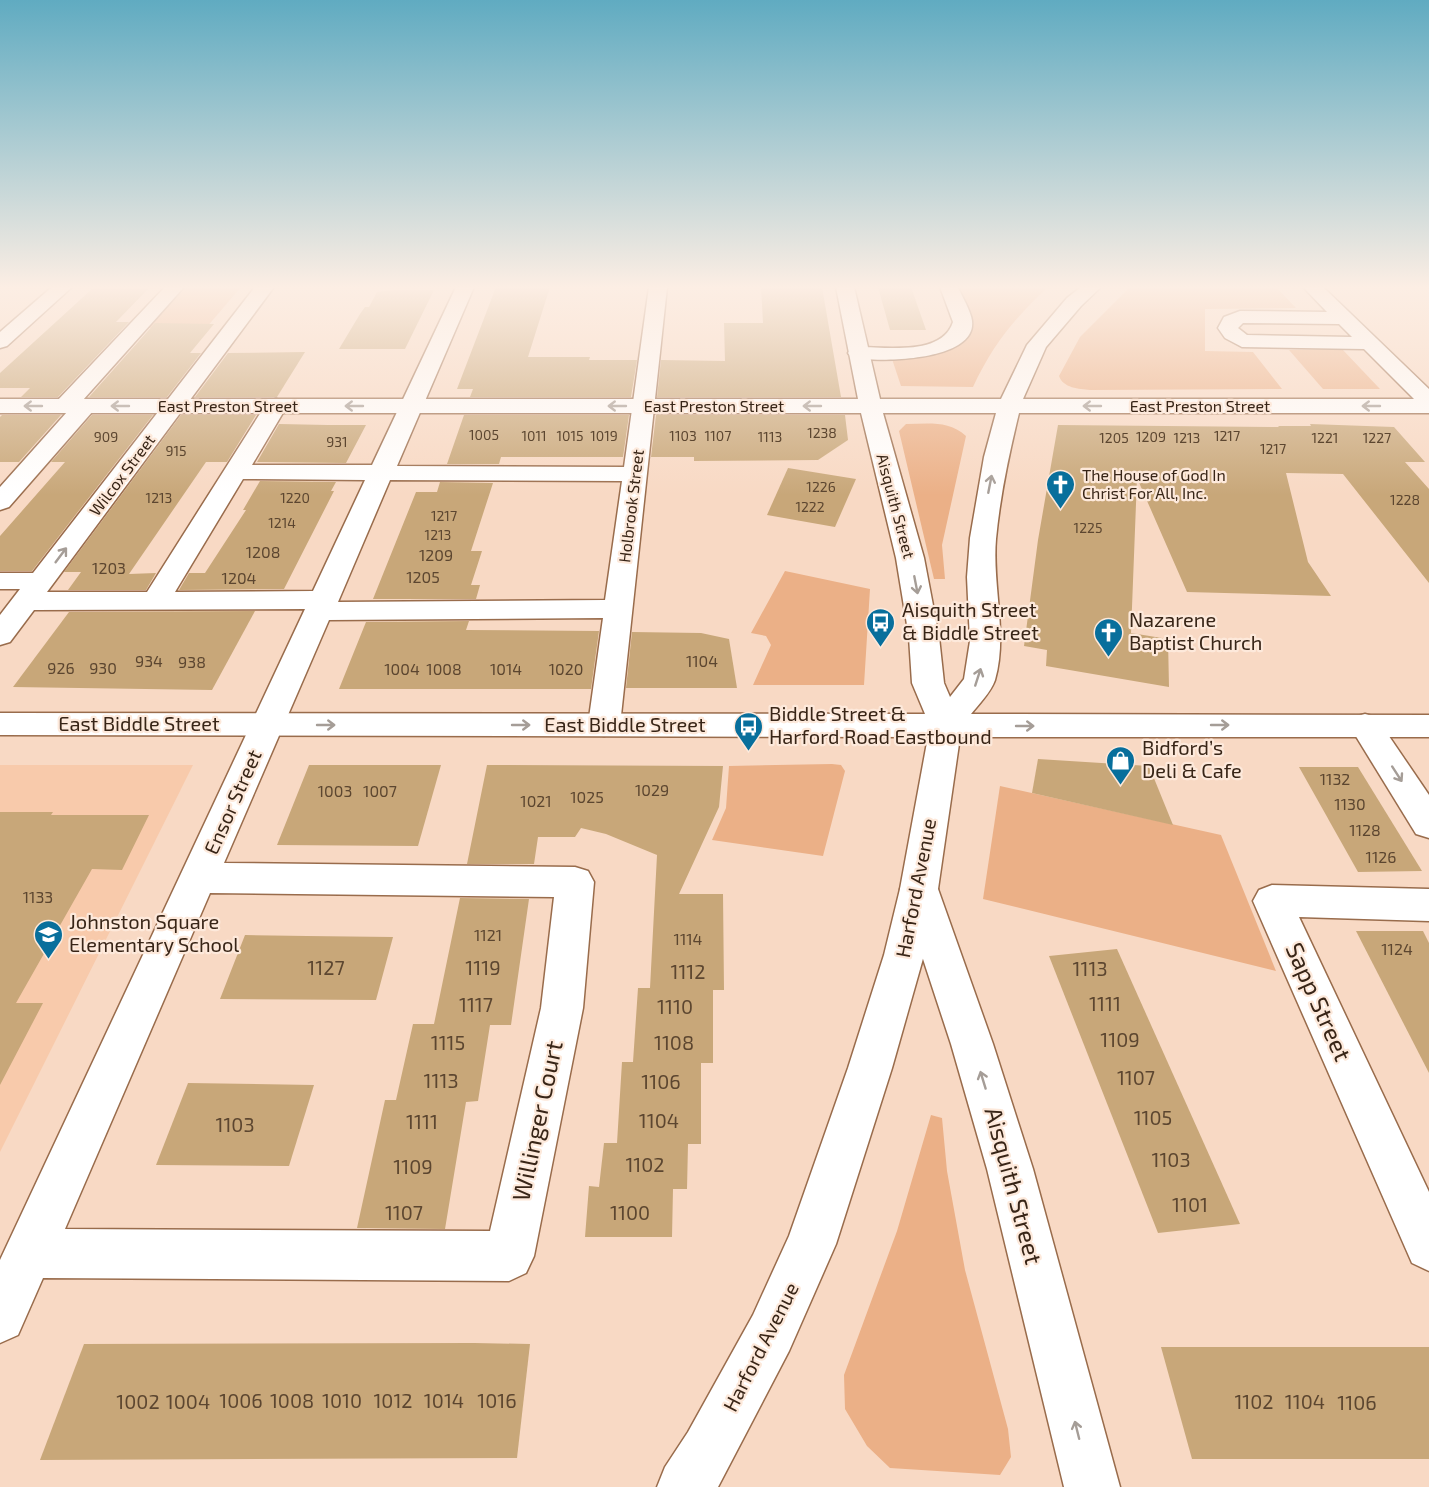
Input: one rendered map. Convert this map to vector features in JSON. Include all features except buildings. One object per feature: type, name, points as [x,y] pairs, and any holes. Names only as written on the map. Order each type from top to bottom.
[{"type":"main road","points":[[0,502],[117,356]]},
{"type":"main road","name":"Wilcox Street","points":[[0,635],[212,356]]},
{"type":"main road","name":"Ensor Street","points":[[0,1317],[434,356]]},
{"type":"main road","name":"Holbrook Street","points":[[604,725],[650,356]]},
{"type":"main road","name":"Aisquith Street","points":[[859,356],[910,558],[924,637],[928,683],[946,725]]},
{"type":"main road","name":"Harford Avenue","points":[[685,1487],[708,1452],[771,1333],[812,1244],[870,1068],[904,955],[919,889],[946,725],[979,681],[985,641],[981,578],[983,538],[996,457],[1010,406],[1031,356]]},
{"type":"main road","points":[[1383,356],[1429,401]]},
{"type":"main road","name":"East Preston Street","points":[[0,406],[1429,406]]},
{"type":"main road","points":[[155,601],[276,406]]},
{"type":"main road","points":[[235,472],[635,474]]},
{"type":"main road","points":[[0,581],[33,591],[155,601],[618,609]]},
{"type":"main road","name":"East Biddle Street","points":[[0,724],[1429,726]]},
{"type":"main road","points":[[1365,725],[1429,824]]},
{"type":"main road","name":"Willinger Court","points":[[28,1253],[509,1256],[561,1008],[575,882],[198,878]]},
{"type":"main road","name":"Aisquith Street","points":[[919,889],[972,1044],[1010,1170],[1092,1487]]},
{"type":"main road","name":"Sapp Street","points":[[1429,905],[1272,901],[1429,1246]]},
{"type":"shaded area","points":[[891,356],[989,356],[973,387],[901,386]]},
{"type":"shaded area","points":[[1070,356],[1256,356],[1282,389],[1090,390],[1072,387],[1064,383],[1059,376]]},
{"type":"shaded area","points":[[1295,356],[1349,356],[1380,389],[1323,389]]},
{"type":"shaded area","points":[[906,424],[945,425],[966,436],[942,545],[945,579],[934,579],[899,431]]},
{"type":"shaded area","points":[[785,571],[870,589],[864,685],[753,685],[771,645],[766,636],[751,633]]},
{"type":"shaded area","name":"Johnston Square Elementary School","points":[[0,765],[193,765],[0,1152]]},
{"type":"shaded area","points":[[841,765],[845,771],[823,856],[712,840],[726,808],[729,766]]},
{"type":"shaded area","points":[[1000,786],[1221,835],[1276,971],[983,899]]},
{"type":"shaded area","points":[[931,1115],[942,1118],[947,1171],[965,1270],[1008,1429],[1011,1457],[1000,1475],[890,1468],[867,1446],[845,1409],[844,1375],[897,1231]]},
{"type":"place","name":"The House of God In Christ For All, Inc.","points":[[1061,510]]},
{"type":"place","name":"Aisquith Street & Biddle Street","points":[[881,648]]},
{"type":"place","name":"Nazarene Baptist Church","points":[[1108,658]]},
{"type":"place","name":"Biddle Street & Harford Road Eastbound","points":[[748,752]]},
{"type":"place","name":"Bidford’s Deli & Cafe","points":[[1121,786]]},
{"type":"place","name":"Johnston Square Elementary School","points":[[48,960]]}]
